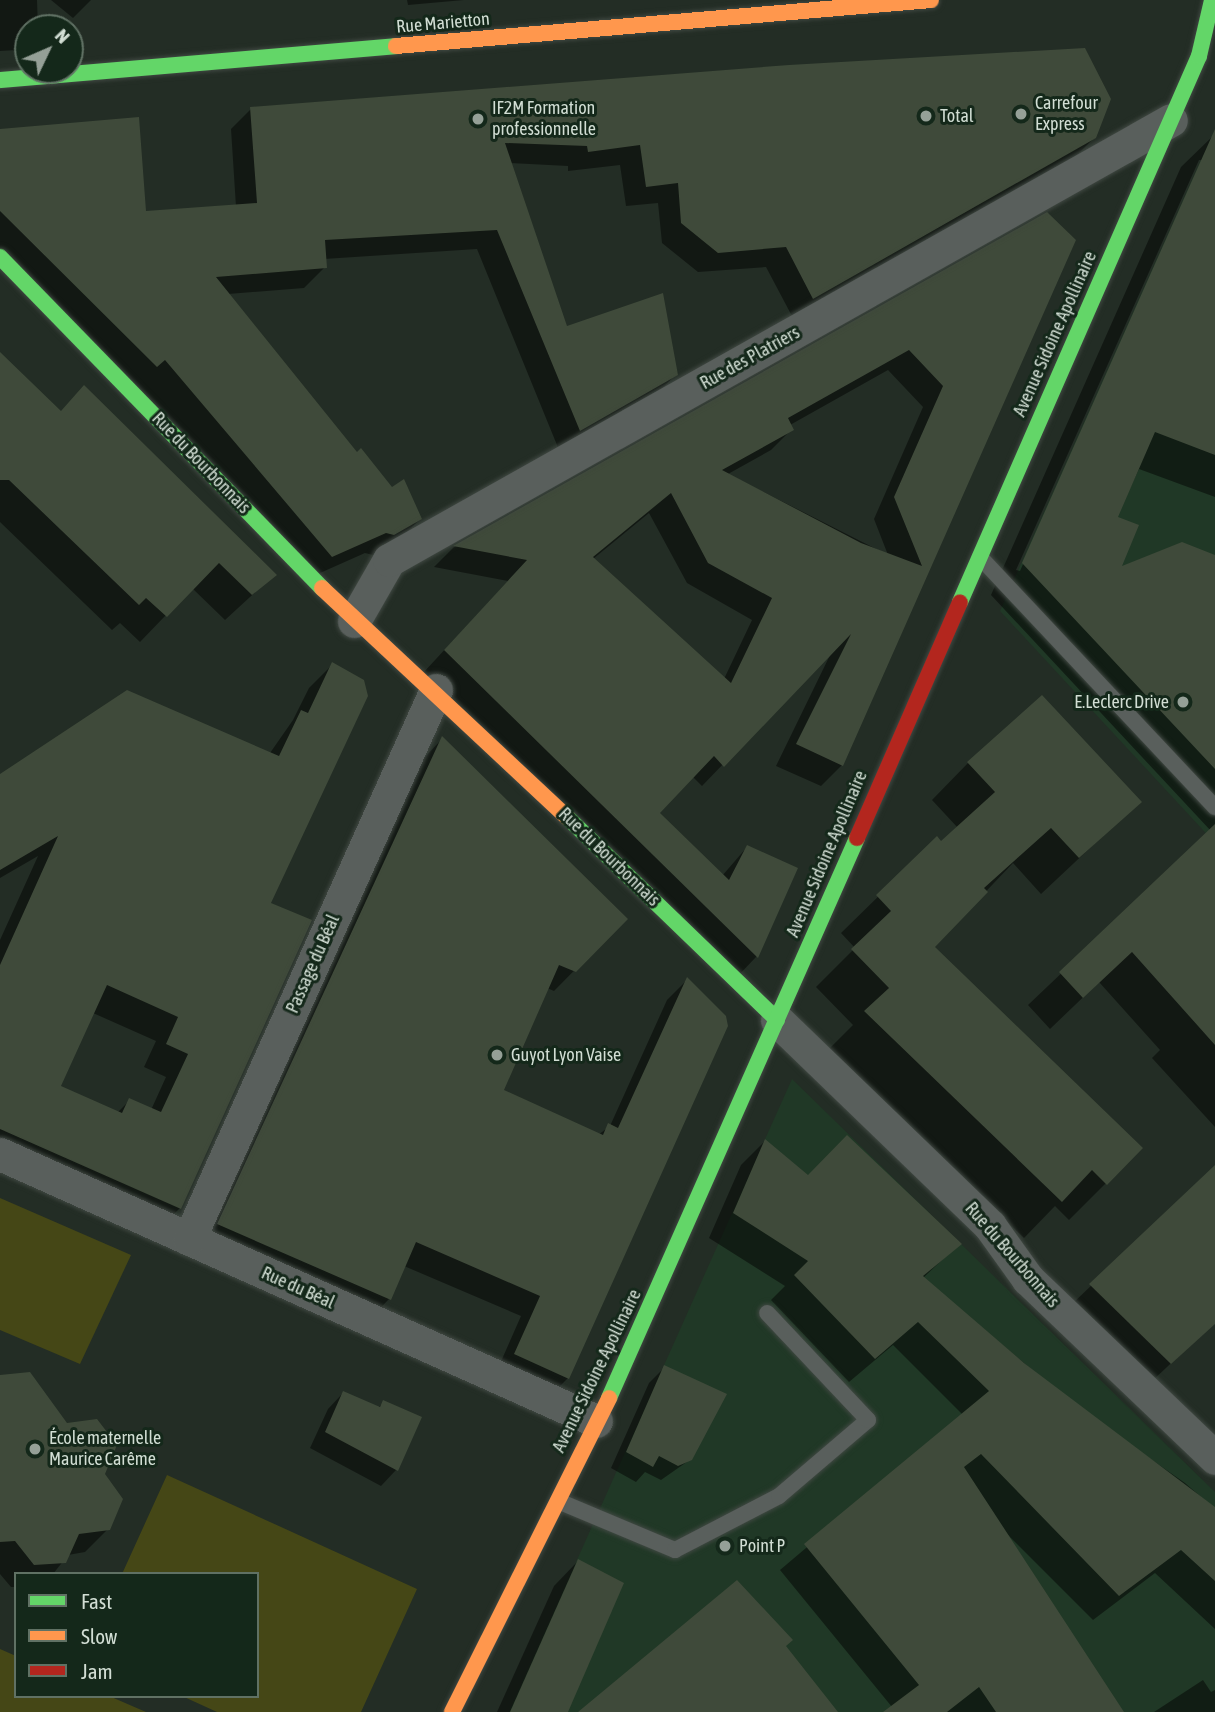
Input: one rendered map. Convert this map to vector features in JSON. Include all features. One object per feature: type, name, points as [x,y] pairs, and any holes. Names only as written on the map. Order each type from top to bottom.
[{"type":"main road","name":"Rue Marietton","points":[[0,79],[931,0]]},
{"type":"main road","name":"Avenue Sidoine Apollinaire","points":[[452,1712],[596,1421],[777,1020],[978,555],[1199,56],[1212,0]]},
{"type":"main road","name":"Rue du Bourbonnais","points":[[1,260],[354,621],[436,690],[777,1020]]},
{"type":"street","name":"Rue des Platriers","points":[[354,621],[389,560],[1171,120]]},
{"type":"street","name":"Passage du Béal","points":[[190,1239],[436,690]]},
{"type":"street","name":"Rue du Bourbonnais","points":[[777,1020],[990,1226],[1028,1279],[1215,1458]]},
{"type":"street","name":"Rue du Béal","points":[[0,1154],[596,1421]]},
{"type":"lane","points":[[978,555],[1215,807]]},
{"type":"lane","points":[[556,1500],[675,1550],[779,1496],[868,1420],[767,1313]]},
{"type":"shaded area","points":[[1215,133],[1215,843],[1000,611]]},
{"type":"shaded area","points":[[792,1079],[1215,1492],[1215,1712],[509,1712]]},
{"type":"shaded area","points":[[0,1198],[131,1255],[80,1364],[0,1330]]},
{"type":"shaded area","points":[[167,1475],[417,1589],[361,1712],[217,1712],[186,1698],[259,1698],[259,1572],[123,1572]]},
{"type":"shaded area","points":[[0,1649],[14,1655],[14,1698],[114,1698],[146,1712],[0,1712]]},
{"type":"building","points":[[1085,48],[1111,99],[1096,138],[813,299],[786,247],[718,253],[681,223],[678,183],[646,187],[640,145],[588,152],[587,146],[505,143],[567,326],[663,293],[678,375],[580,431],[497,230],[325,240],[327,268],[216,277],[357,452],[361,448],[392,487],[404,479],[422,519],[394,535],[386,533],[332,557],[165,360],[157,367],[0,211],[0,129],[139,117],[146,211],[257,203],[250,107],[789,65]]},
{"type":"building","points":[[1215,129],[1215,455],[1155,432],[1118,517],[1139,525],[1122,566],[1182,542],[1215,555],[1215,769],[1022,563]]},
{"type":"building","points":[[1047,212],[1076,240],[843,766],[796,744],[851,634],[724,767],[714,756],[660,813],[729,880],[747,845],[798,868],[758,958],[444,650],[527,560],[453,546]],"holes":[[[909,350],[943,386],[894,497],[922,566],[861,543],[722,470],[794,430],[788,418]],[[671,493],[708,563],[772,598],[731,683],[593,557]]]},
{"type":"building","points":[[0,352],[61,411],[84,385],[277,575],[252,595],[219,563],[167,617],[146,598],[139,605],[9,480],[0,480]]},
{"type":"building","points":[[332,662],[364,680],[368,696],[271,903],[312,920],[181,1209],[0,1129],[0,965],[58,836],[0,870],[0,774],[127,690],[279,756],[301,710],[308,713]],"holes":[[[107,985],[178,1017],[166,1044],[188,1054],[161,1112],[129,1098],[122,1113],[61,1086]]]},
{"type":"building","points":[[1042,695],[1142,802],[1079,858],[1051,828],[984,888],[988,892],[935,947],[1143,1148],[1107,1185],[1092,1170],[1062,1202],[864,1011],[889,988],[851,949],[891,911],[876,895],[937,836],[941,841],[995,792],[967,762]]},
{"type":"building","points":[[442,736],[628,919],[576,972],[559,965],[504,1090],[603,1135],[608,1123],[618,1128],[687,977],[726,1016],[728,1026],[569,1379],[514,1354],[540,1296],[416,1242],[391,1300],[217,1224]]},
{"type":"building","points":[[1215,824],[1215,1045],[1132,952],[1083,998],[1059,972]]},
{"type":"building","points":[[847,1135],[962,1244],[923,1276],[1024,1363],[1215,1507],[1215,1581],[1181,1550],[1119,1596],[981,1454],[964,1467],[1124,1712],[996,1712],[979,1687],[947,1712],[883,1712],[919,1685],[804,1544],[989,1391],[918,1322],[875,1359],[794,1275],[808,1261],[733,1213],[765,1139],[808,1175]]},
{"type":"building","points":[[1215,1165],[1215,1324],[1171,1364],[1089,1284]]},
{"type":"building","points":[[664,1365],[727,1394],[692,1460],[678,1466],[659,1456],[653,1467],[626,1452]]},
{"type":"building","points":[[30,1372],[67,1423],[97,1419],[117,1445],[105,1474],[123,1499],[110,1530],[79,1534],[66,1563],[34,1565],[15,1541],[0,1542],[0,1375]]},
{"type":"building","points":[[343,1391],[380,1407],[383,1400],[422,1417],[398,1471],[325,1432]]},
{"type":"building","points":[[578,1559],[624,1583],[568,1712],[510,1712]]},
{"type":"building","points":[[737,1580],[793,1640],[786,1646],[838,1712],[578,1712]]},
{"type":"traffic: fast","points":[[960,602],[1199,56],[1212,0]]},
{"type":"traffic: fast","points":[[0,80],[396,46]]},
{"type":"traffic: fast","points":[[0,257],[322,588]]},
{"type":"traffic: fast","points":[[567,817],[777,1020]]},
{"type":"traffic: fast","points":[[609,1398],[857,838]]},
{"type":"traffic: slow","points":[[396,46],[931,0]]},
{"type":"traffic: slow","points":[[322,588],[567,817]]},
{"type":"traffic: slow","points":[[452,1712],[609,1398]]},
{"type":"traffic: jam","points":[[857,838],[960,602]]},
{"type":"place","name":"Carrefour Express","points":[[1021,114]]},
{"type":"place","name":"Total","points":[[926,116]]},
{"type":"place","name":"IF2M Formation professionnelle","points":[[478,119]]},
{"type":"place","name":"E.Leclerc Drive","points":[[1183,702]]},
{"type":"place","name":"Guyot Lyon Vaise","points":[[497,1055]]},
{"type":"place","name":"École maternelle Maurice Carême","points":[[35,1449]]},
{"type":"place","name":"Point P","points":[[725,1546]]}]
